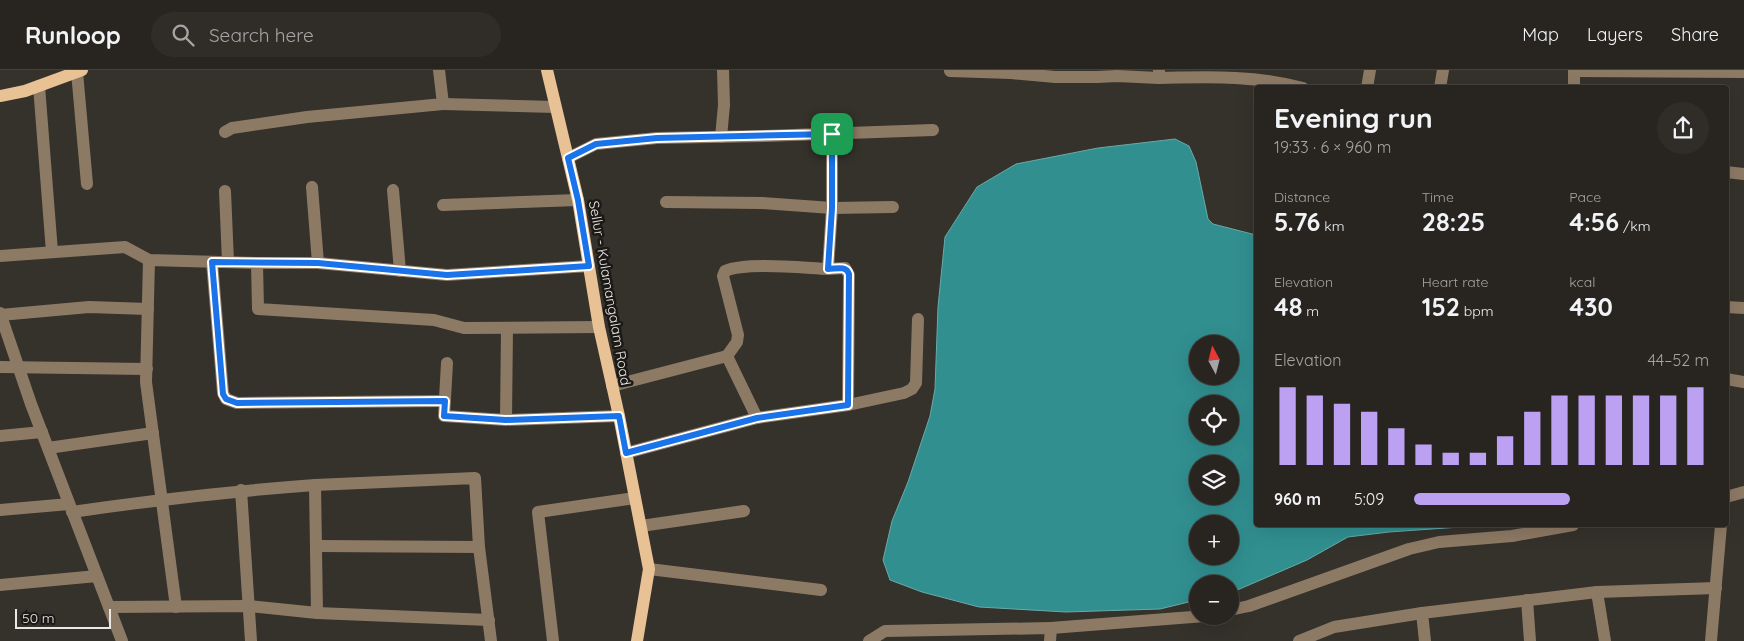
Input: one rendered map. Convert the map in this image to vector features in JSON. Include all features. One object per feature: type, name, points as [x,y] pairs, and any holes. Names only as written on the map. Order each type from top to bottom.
[{"type":"main road","name":"Sellur - Kulamangalam Road","points":[[547,70],[578,200],[598,327],[619,416],[649,569],[637,641]]},
{"type":"main road","points":[[0,96],[25,92],[80,71]]},
{"type":"street","points":[[439,70],[442,104]]},
{"type":"street","points":[[721,137],[724,105],[722,70]]},
{"type":"street","points":[[1368,85],[1370,70]]},
{"type":"street","points":[[1440,85],[1443,70]]},
{"type":"street","points":[[80,71],[88,184]]},
{"type":"street","points":[[950,71],[1235,77],[1292,85]]},
{"type":"street","points":[[1574,85],[1574,71],[1744,72]]},
{"type":"street","points":[[39,86],[52,252]]},
{"type":"street","points":[[225,132],[232,128],[308,117],[442,104],[555,107]]},
{"type":"street","points":[[568,158],[596,144],[657,138],[933,130]]},
{"type":"street","points":[[828,269],[832,208],[832,134]]},
{"type":"street","points":[[1729,172],[1744,174]]},
{"type":"street","points":[[312,187],[318,263]]},
{"type":"street","points":[[393,190],[400,271]]},
{"type":"street","points":[[225,191],[228,262]]},
{"type":"street","points":[[443,205],[578,200]]},
{"type":"street","points":[[666,202],[762,203],[832,208],[893,207]]},
{"type":"street","points":[[0,256],[125,247],[149,260],[318,263],[447,275],[589,266]]},
{"type":"street","points":[[149,260],[146,382],[176,607]]},
{"type":"street","points":[[212,262],[223,394],[226,399],[237,403],[445,401]]},
{"type":"street","points":[[257,263],[258,308],[434,320],[464,328],[598,327]]},
{"type":"street","points":[[757,418],[732,350],[738,335],[723,276],[725,271],[731,268],[845,268],[847,270],[849,274],[848,405]]},
{"type":"street","points":[[122,641],[42,432],[0,314],[89,307],[148,309]]},
{"type":"street","points":[[1729,307],[1744,308]]},
{"type":"street","points":[[626,453],[757,418],[848,405],[904,393],[912,389],[916,382],[918,319]]},
{"type":"street","points":[[506,420],[507,328]]},
{"type":"street","points":[[612,386],[732,350]]},
{"type":"street","points":[[447,363],[444,416],[506,420],[619,416]]},
{"type":"street","points":[[0,367],[147,369]]},
{"type":"street","points":[[1729,380],[1744,382]]},
{"type":"street","points":[[0,436],[42,432]]},
{"type":"street","points":[[48,448],[153,434]]},
{"type":"street","points":[[0,510],[71,508],[241,490],[315,485],[475,478],[479,548],[491,641]]},
{"type":"street","points":[[315,485],[317,613]]},
{"type":"street","points":[[241,490],[251,641]]},
{"type":"street","points":[[1729,496],[1744,492]]},
{"type":"street","points":[[553,641],[538,512],[635,498]]},
{"type":"street","points":[[640,526],[744,511]]},
{"type":"street","points":[[1239,608],[1439,542],[1512,536],[1562,527]]},
{"type":"street","points":[[1711,641],[1721,527]]},
{"type":"street","points":[[317,546],[479,548]]},
{"type":"street","points":[[649,569],[821,590]]},
{"type":"street","points":[[0,585],[97,576]]},
{"type":"street","points":[[1299,641],[1334,628],[1527,600],[1597,592],[1716,588]]},
{"type":"street","points":[[1597,592],[1605,641]]},
{"type":"street","points":[[1527,600],[1530,641]]},
{"type":"street","points":[[109,607],[249,606],[317,613],[489,620]]},
{"type":"street","points":[[1422,614],[1425,641]]},
{"type":"street","points":[[869,641],[885,631],[1051,628],[1189,617]]},
{"type":"street","points":[[1050,641],[1051,628]]},
{"type":"water","points":[[1175,139],[1189,146],[1196,162],[1208,219],[1213,224],[1254,234],[1254,527],[1460,527],[1348,537],[1307,560],[1239,589],[1239,575],[1189,575],[1189,602],[1160,609],[1066,612],[979,607],[922,592],[890,580],[883,560],[892,521],[908,482],[930,416],[935,389],[938,307],[945,237],[977,187],[1016,164],[1098,148]]},
{"type":"route","points":[[832,134],[832,208],[828,269],[845,268],[849,274],[848,405],[757,418],[626,453],[619,416],[506,420],[444,416],[445,401],[237,403],[226,399],[223,394],[212,262],[318,263],[447,275],[589,266],[578,200],[568,158],[596,144],[657,138],[832,134]]}]
